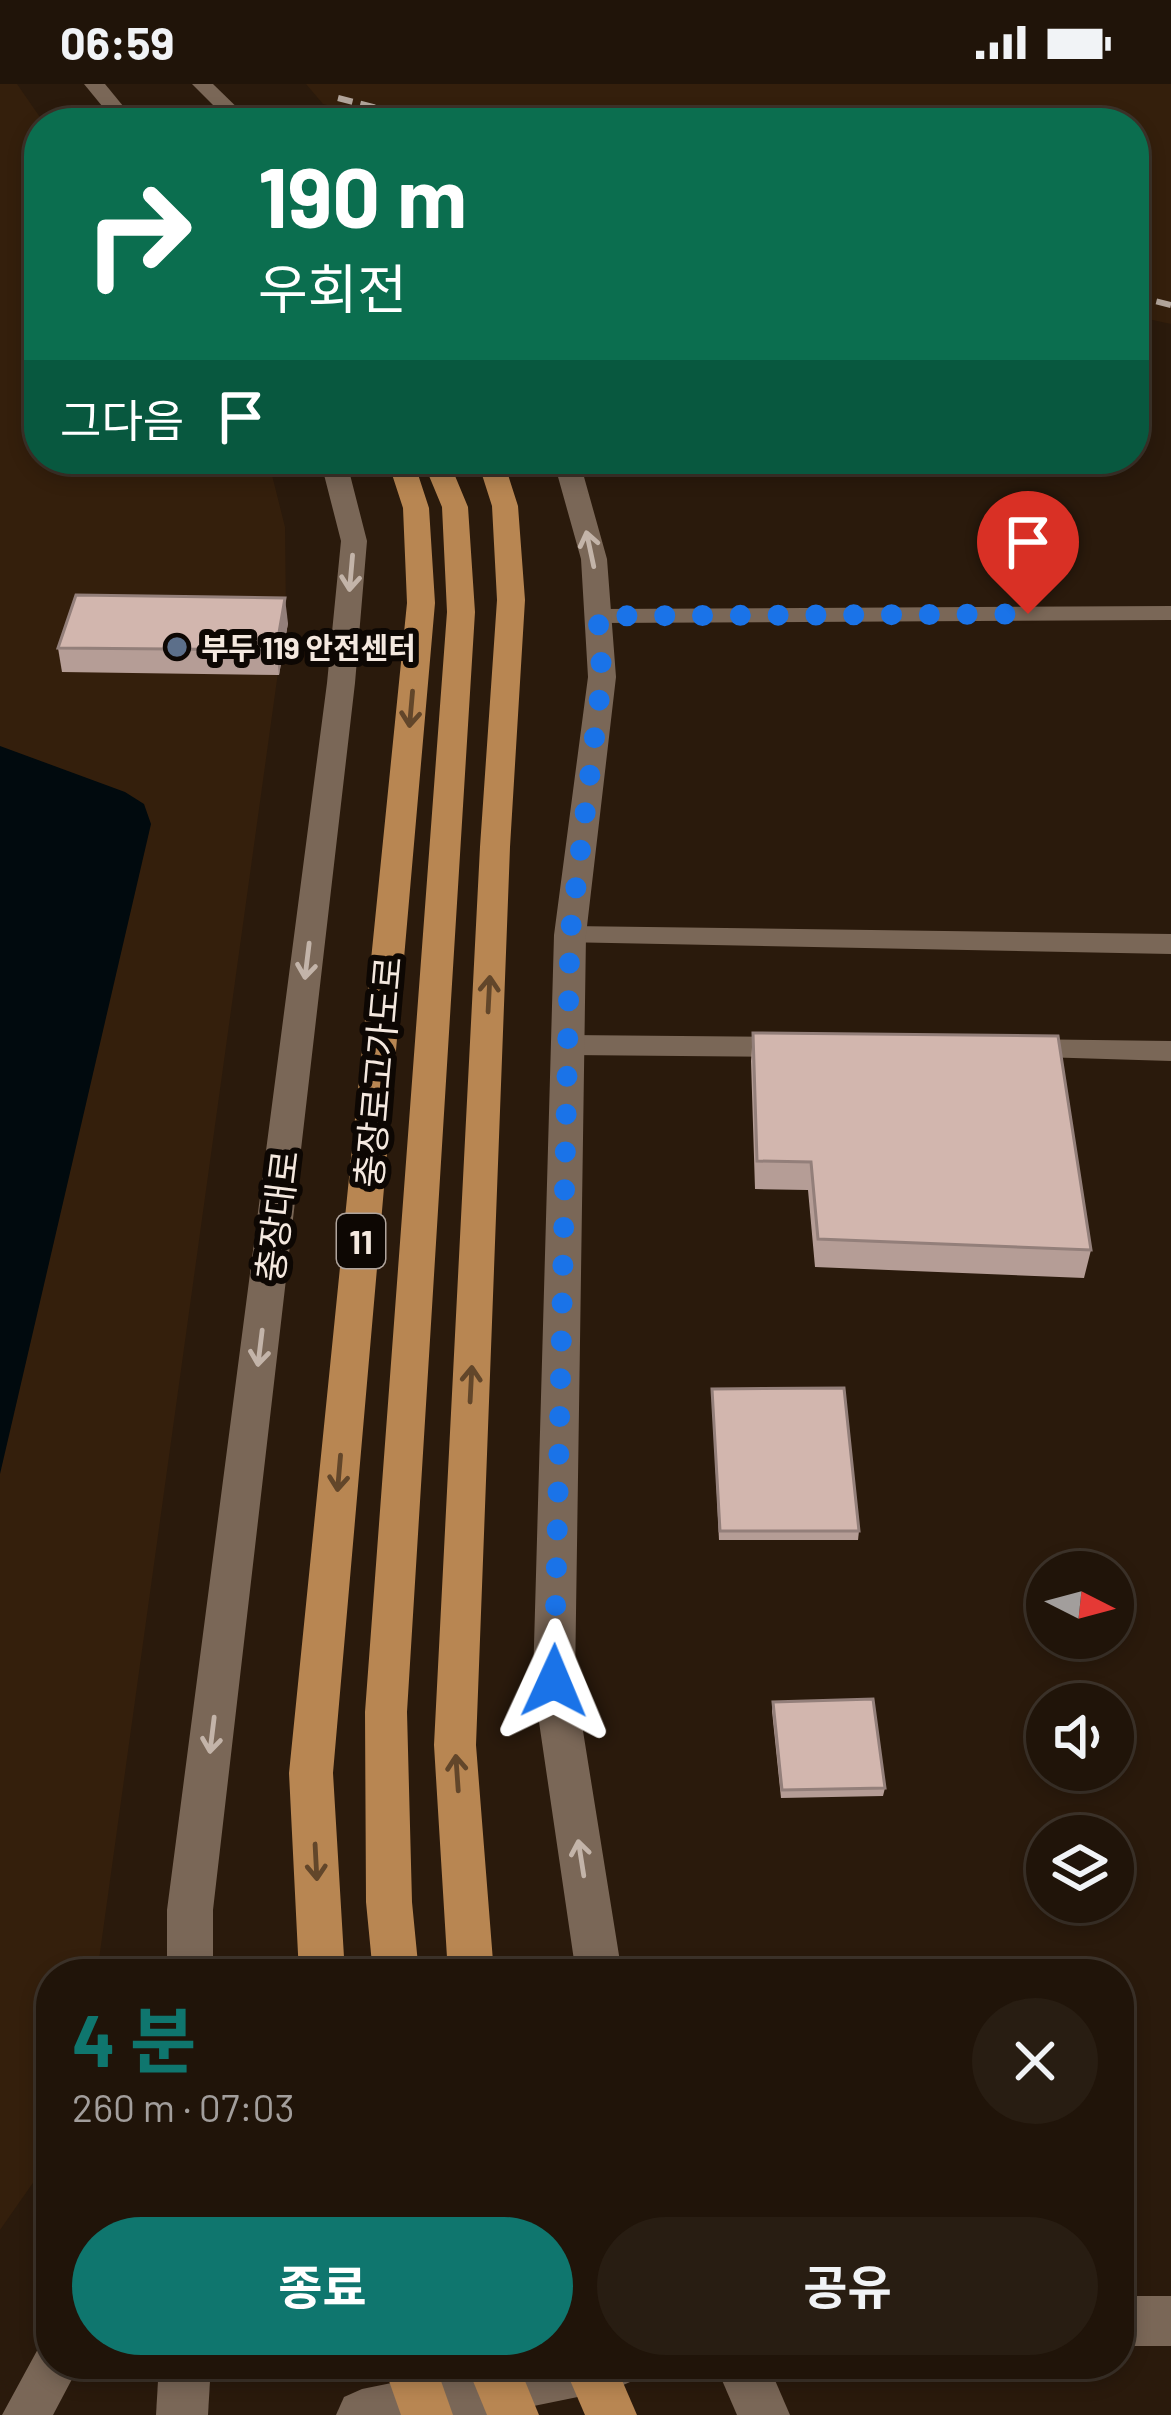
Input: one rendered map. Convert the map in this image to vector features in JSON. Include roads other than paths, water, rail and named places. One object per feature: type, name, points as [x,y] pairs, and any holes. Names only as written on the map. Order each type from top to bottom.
[{"type":"highway","name":"충장로고가도로","points":[[321,1959],[311,1773],[421,603],[416,508],[405,474]]},
{"type":"highway","name":"충장로고가도로","points":[[395,1959],[386,1712],[460,612],[455,507],[441,474]]},
{"type":"highway","points":[[470,1959],[455,1745],[511,600],[505,506],[495,474]]},
{"type":"highway","points":[[414,2379],[427,2415]]},
{"type":"highway","points":[[498,2379],[512,2415]]},
{"type":"highway","points":[[595,2379],[611,2415]]},
{"type":"main road","points":[[94,84],[114,108]]},
{"type":"main road","points":[[202,84],[227,108]]},
{"type":"main road","name":"충장대로","points":[[191,1959],[193,1886],[341,683],[354,541],[337,474]]},
{"type":"main road","points":[[570,474],[594,559],[602,677],[570,935],[554,1681],[597,1959]]},
{"type":"main road","points":[[182,2415],[184,2379]]},
{"type":"main road","points":[[362,2415],[538,2379]]},
{"type":"main road","points":[[748,2379],[764,2415]]},
{"type":"lane","points":[[598,616],[1171,613]]},
{"type":"lane","points":[[570,935],[1171,944]]},
{"type":"lane","points":[[569,1045],[824,1047]]},
{"type":"lane","points":[[986,1049],[1171,1051]]},
{"type":"lane","points":[[26,2415],[47,2379]]},
{"type":"railway","points":[[338,98],[377,108]]},
{"type":"railway","points":[[1149,300],[1171,305]]},
{"type":"place","name":"부두 119 안전센터","points":[[177,647]]}]
